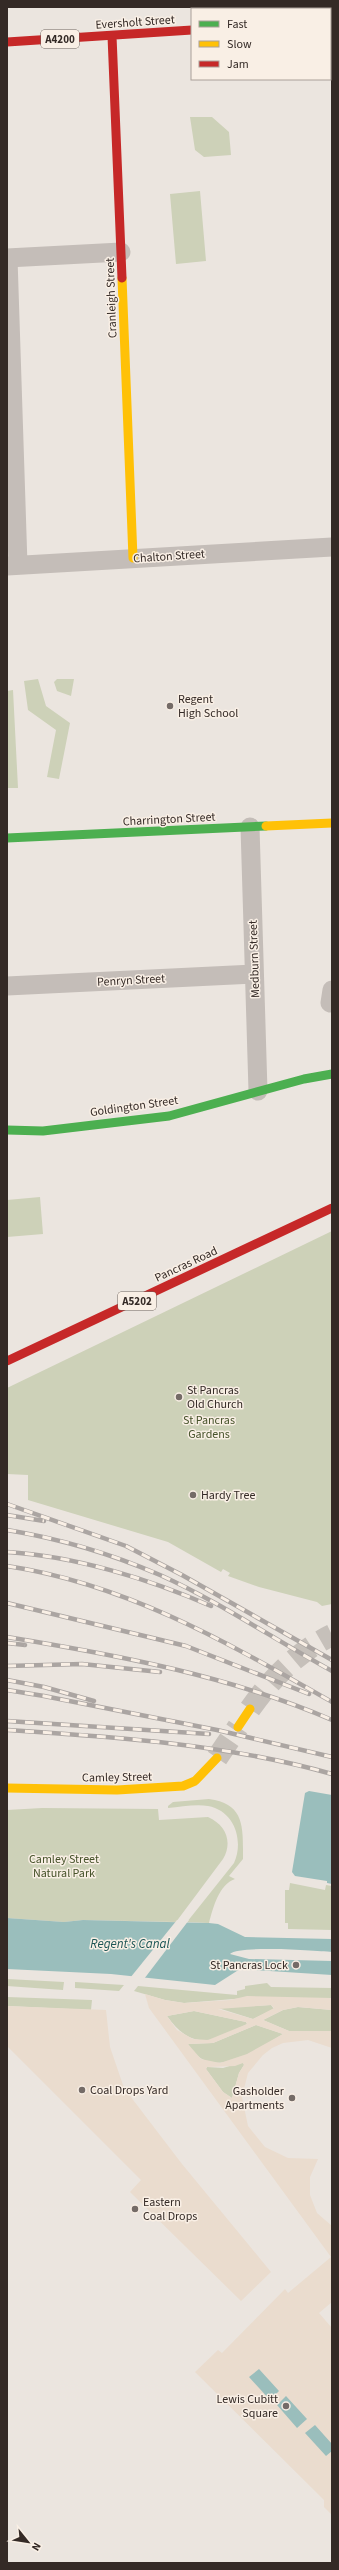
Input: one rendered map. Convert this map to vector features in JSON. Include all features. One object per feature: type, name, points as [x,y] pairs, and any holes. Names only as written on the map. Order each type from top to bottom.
[{"type":"street","name":"Eversholt Street","points":[[7,42],[191,30]]},
{"type":"street","name":"Cranleigh Street","points":[[112,36],[133,558]]},
{"type":"street","points":[[12,565],[8,258],[121,252]]},
{"type":"street","name":"Chalton Street","points":[[12,565],[332,547]]},
{"type":"street","name":"Charrington Street","points":[[7,838],[332,823]]},
{"type":"street","name":"Medburn Street","points":[[250,827],[258,1091]]},
{"type":"street","name":"Penryn Street","points":[[7,986],[254,974]]},
{"type":"street","name":"Goldington Street","points":[[7,1130],[43,1131],[169,1116],[258,1091],[332,1074]]},
{"type":"street","name":"Pancras Road","points":[[7,1361],[332,1208]]},
{"type":"street","points":[[238,1728],[250,1709]]},
{"type":"street","name":"Camley Street","points":[[7,1788],[117,1790],[183,1786],[195,1781],[217,1758]]},
{"type":"green space","points":[[190,117],[212,117],[229,132],[231,155],[204,157],[195,150]]},
{"type":"green space","points":[[200,191],[206,261],[176,264],[170,194]]},
{"type":"green space","points":[[38,679],[46,706],[70,723],[59,779],[47,777],[56,730],[28,710],[24,681]]},
{"type":"green space","points":[[57,679],[74,679],[71,696],[57,691],[54,682]]},
{"type":"green space","points":[[13,690],[18,788],[7,788],[7,691]]},
{"type":"green space","points":[[40,1197],[43,1234],[7,1237],[7,1200]]},
{"type":"green space","name":"St Pancras Gardens","points":[[332,1231],[332,1604],[322,1606],[317,1602],[259,1587],[228,1576],[230,1573],[223,1569],[221,1572],[168,1542],[28,1500],[28,1475],[7,1474],[7,1388]]},
{"type":"green space","points":[[209,1799],[230,1806],[240,1819],[243,1837],[243,1859],[229,1876],[235,1879],[229,1882],[221,1891],[212,1910],[209,1923],[187,1922],[234,1863],[238,1846],[237,1837],[231,1820],[217,1809],[203,1805],[168,1808],[168,1806],[173,1802]]},
{"type":"green space","name":"Camley Street Natural Park","points":[[42,1808],[158,1809],[159,1820],[208,1817],[214,1820],[223,1829],[226,1835],[226,1853],[176,1922],[83,1920],[64,1922],[7,1918],[7,1810]]},
{"type":"green space","points":[[290,1883],[325,1890],[326,1885],[332,1886],[332,1930],[288,1929],[288,1923],[285,1923],[285,1890],[289,1890]]},
{"type":"green space","points":[[7,1979],[64,1982],[63,1990],[7,1986]]},
{"type":"green space","points":[[75,1982],[124,1985],[119,1991],[75,1988]]},
{"type":"green space","points":[[267,1983],[271,1987],[332,1988],[332,1998],[246,1998],[184,2003],[165,2000],[134,1991],[138,1986],[237,1995],[237,1991],[245,1989],[245,1986]]},
{"type":"green space","points":[[7,1997],[92,2000],[91,2010],[7,2006]]},
{"type":"green space","points":[[271,2005],[274,2009],[253,2019],[218,2008]]},
{"type":"green space","points":[[298,2007],[332,2010],[332,2031],[289,2031],[263,2020],[283,2010]]},
{"type":"green space","points":[[194,2011],[246,2022],[247,2024],[224,2036],[204,2040],[194,2039],[185,2035],[167,2016]]},
{"type":"green space","points":[[256,2025],[283,2034],[247,2055],[221,2063],[208,2062],[197,2056],[188,2044],[213,2043]]},
{"type":"green space","points":[[243,2062],[244,2065],[239,2073],[232,2098],[223,2092],[206,2069],[207,2067],[223,2068]]},
{"type":"shaded area","points":[[145,1994],[165,2000],[184,2003],[230,2000],[247,1996],[332,1998],[332,2010],[298,2007],[283,2010],[263,2020],[289,2031],[332,2031],[332,2048],[308,2040],[283,2043],[272,2048],[263,2055],[248,2073],[242,2097],[248,2126],[265,2147],[288,2158],[318,2159],[310,2177],[310,2195],[317,2213],[332,2226],[332,2302],[319,2313],[332,2328],[332,2515],[324,2507],[324,2500],[195,2372],[218,2350],[222,2353],[285,2289],[288,2293],[331,2257],[149,2008]],"holes":[[[271,2005],[274,2008],[253,2019],[218,2009]],[[194,2011],[246,2022],[247,2024],[208,2040],[193,2039],[177,2030],[167,2016]],[[256,2025],[283,2034],[247,2054],[220,2063],[201,2059],[188,2044],[213,2043]],[[243,2063],[244,2065],[239,2073],[232,2098],[223,2092],[206,2069],[207,2067],[235,2066]]]},
{"type":"shaded area","points":[[7,2006],[106,2010],[110,2047],[124,2088],[182,2164],[271,2272],[241,2301],[130,2192],[141,2180],[7,2046]]},
{"type":"water","points":[[309,1791],[332,1795],[332,1884],[327,1883],[327,1881],[295,1876],[292,1872],[305,1793]]},
{"type":"water","name":"Regent's Canal","points":[[7,1918],[64,1922],[83,1920],[209,1923],[218,1924],[245,1937],[332,1939],[332,1952],[262,1949],[236,1951],[230,1954],[249,1959],[332,1961],[332,1975],[240,1969],[215,1985],[111,1974],[7,1969]]},
{"type":"water","points":[[259,2369],[279,2391],[270,2400],[249,2377]]},
{"type":"water","points":[[286,2396],[307,2419],[297,2428],[277,2405]]},
{"type":"water","points":[[315,2425],[332,2444],[332,2451],[326,2456],[305,2433]]},
{"type":"pier","points":[[177,1920],[189,1920],[144,1979],[130,1978]]},
{"type":"tunnel","points":[[250,1709],[276,1676],[308,1649],[332,1635]]},
{"type":"tunnel","points":[[217,1758],[238,1727]]},
{"type":"railway","points":[[7,1504],[126,1546],[182,1575],[332,1660]]},
{"type":"railway","points":[[7,1515],[44,1521]]},
{"type":"railway","points":[[7,1530],[66,1542],[104,1553],[160,1575],[226,1609],[332,1671]]},
{"type":"railway","points":[[7,1552],[59,1558],[111,1570],[163,1587],[211,1606]]},
{"type":"railway","points":[[7,1566],[51,1575],[94,1587],[135,1601],[215,1638],[332,1702]]},
{"type":"railway","points":[[7,1603],[186,1646],[309,1694]]},
{"type":"railway","points":[[7,1637],[90,1651],[213,1679],[254,1691],[332,1720]]},
{"type":"railway","points":[[7,1643],[25,1645]]},
{"type":"railway","points":[[7,1666],[82,1664],[160,1672]]},
{"type":"railway","points":[[7,1680],[44,1687],[94,1701]]},
{"type":"railway","points":[[7,1690],[217,1730],[332,1757]]},
{"type":"railway","points":[[7,1721],[209,1734]]},
{"type":"railway","points":[[7,1730],[171,1743],[252,1755],[332,1774]]},
{"type":"traffic: fast","points":[[7,838],[266,826]]},
{"type":"traffic: fast","points":[[7,1130],[43,1131],[169,1116],[304,1079],[332,1074]]},
{"type":"traffic: slow","points":[[122,278],[133,558]]},
{"type":"traffic: slow","points":[[266,826],[332,823]]},
{"type":"traffic: slow","points":[[238,1727],[250,1709]]},
{"type":"traffic: slow","points":[[7,1788],[117,1790],[183,1786],[195,1781],[217,1758]]},
{"type":"traffic: jam","points":[[7,42],[191,30]]},
{"type":"traffic: jam","points":[[112,36],[122,278]]},
{"type":"traffic: jam","points":[[7,1361],[332,1208]]},
{"type":"place","name":"Regent High School","points":[[170,706]]},
{"type":"place","name":"St Pancras Old Church","points":[[179,1397]]},
{"type":"place","name":"Hardy Tree","points":[[193,1495]]},
{"type":"place","name":"St Pancras Lock","points":[[296,1965]]},
{"type":"place","name":"Coal Drops Yard","points":[[82,2090]]},
{"type":"place","name":"Gasholder Apartments","points":[[292,2098]]},
{"type":"place","name":"Eastern Coal Drops","points":[[135,2209]]},
{"type":"place","name":"Lewis Cubitt Square","points":[[286,2406]]}]
